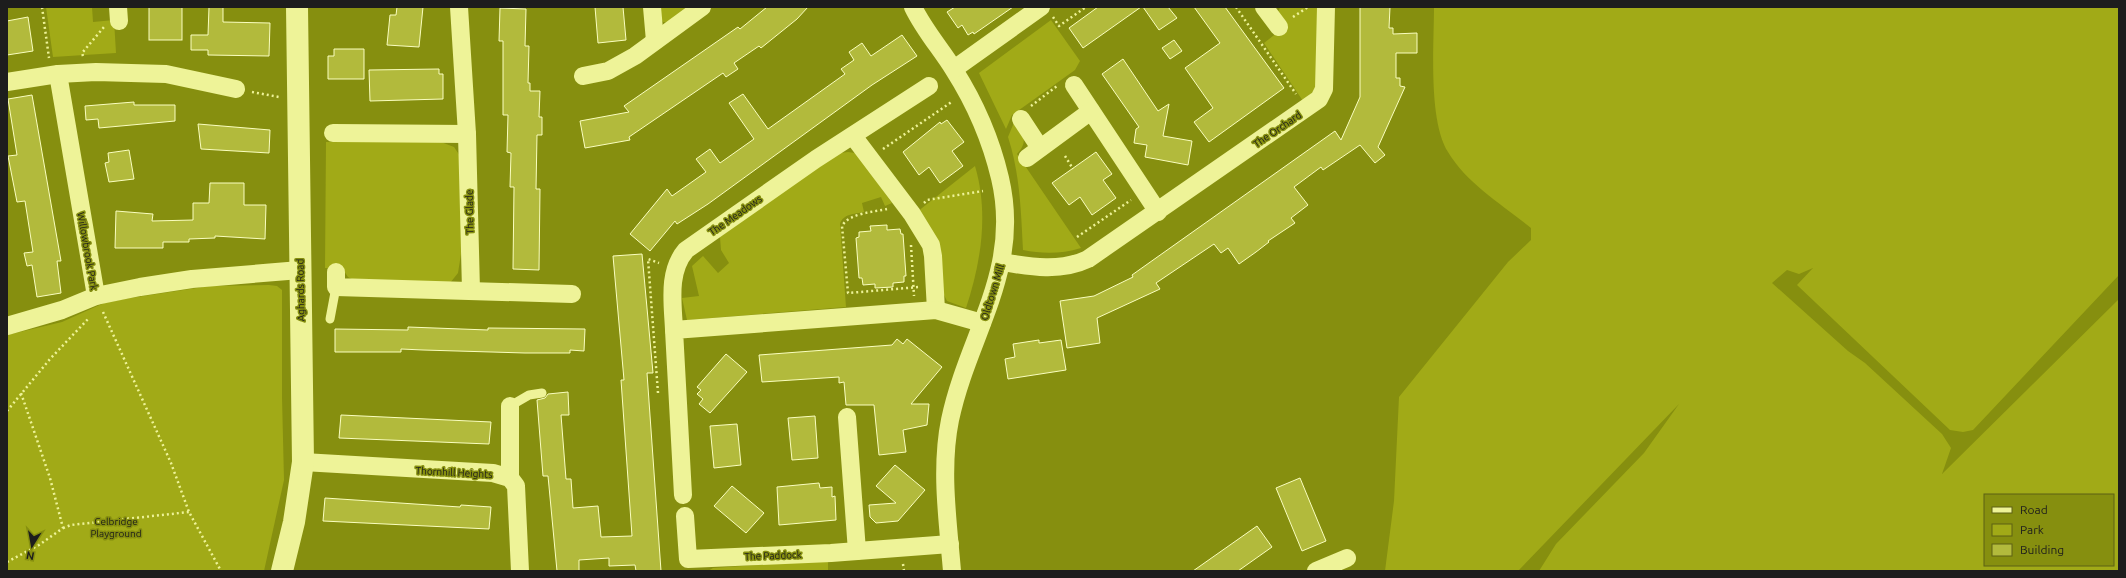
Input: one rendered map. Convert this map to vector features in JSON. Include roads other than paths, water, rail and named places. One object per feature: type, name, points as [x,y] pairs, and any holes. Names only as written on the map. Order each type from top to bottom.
[{"type":"street","name":"Aghards Road","points":[[282,571],[294,522],[303,462],[297,7]]},
{"type":"street","name":"The Glade","points":[[458,7],[467,134],[471,290]]},
{"type":"street","points":[[652,7],[655,41]]},
{"type":"street","points":[[583,76],[608,71],[635,56],[702,7]]},
{"type":"street","name":"Oldtown Mill","points":[[913,7],[954,69],[983,126],[1000,178],[1005,229],[1002,262],[998,280],[962,375],[948,432],[946,472],[952,571]]},
{"type":"street","points":[[1264,7],[1279,27]]},
{"type":"street","name":"The Orchard","points":[[1002,262],[1048,268],[1080,263],[1158,212],[1306,109],[1323,94],[1326,7]]},
{"type":"street","points":[[954,69],[1046,10]]},
{"type":"street","points":[[7,82],[54,75],[84,73],[166,74],[236,89]]},
{"type":"street","name":"Willowbrook Park","points":[[54,75],[98,301],[192,279],[300,270]]},
{"type":"street","points":[[1074,85],[1158,212]]},
{"type":"street","name":"The Meadows","points":[[683,495],[674,330],[673,280],[680,257],[686,250],[816,159],[929,86]]},
{"type":"street","points":[[1021,119],[1033,153],[1091,111]]},
{"type":"street","points":[[333,133],[467,134]]},
{"type":"street","points":[[853,136],[916,220],[931,245],[936,310]]},
{"type":"street","points":[[336,280],[471,290],[572,294]]},
{"type":"street","points":[[8,326],[98,301]]},
{"type":"street","points":[[674,330],[936,310],[982,324]]},
{"type":"street","points":[[510,406],[510,478],[516,486],[520,571]]},
{"type":"street","points":[[847,417],[857,550]]},
{"type":"street","name":"Thornhill Heights","points":[[303,462],[493,473],[510,478]]},
{"type":"street","name":"The Paddock","points":[[685,516],[689,565],[857,550],[950,544]]},
{"type":"street","points":[[1316,571],[1347,558]]},
{"type":"lane","points":[[330,319],[336,280]]},
{"type":"lane","points":[[510,406],[529,394],[542,393]]},
{"type":"park label","name":"Celbridge Playground","points":[[116,526]]}]
